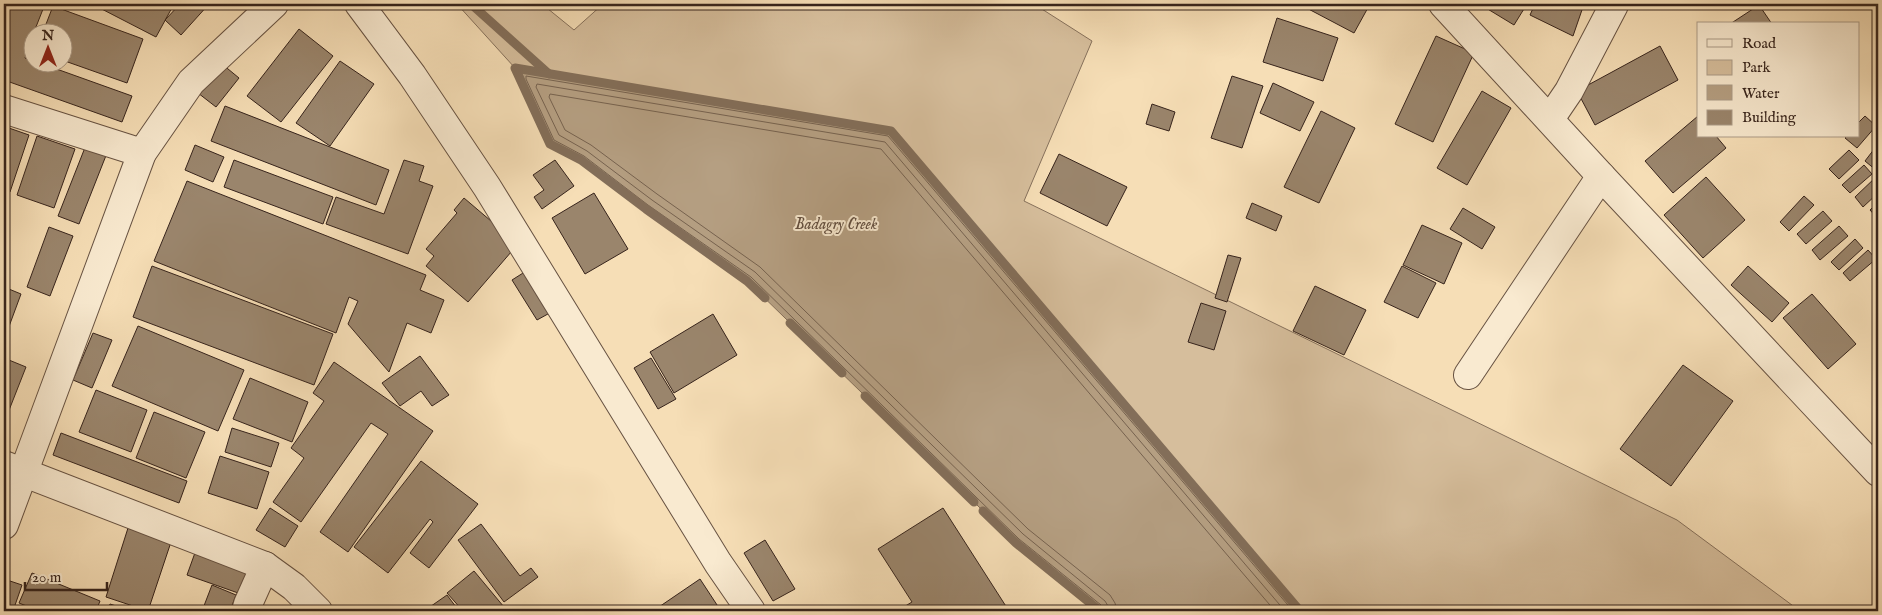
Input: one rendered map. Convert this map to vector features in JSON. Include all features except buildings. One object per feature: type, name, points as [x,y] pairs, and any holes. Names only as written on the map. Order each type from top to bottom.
[{"type":"street","points":[[4,525],[14,468],[142,153],[191,82],[274,4]]},
{"type":"street","points":[[359,4],[412,75],[487,187],[708,546],[751,611]]},
{"type":"street","points":[[1443,4],[1878,472]]},
{"type":"street","points":[[1550,120],[1569,91],[1614,5]]},
{"type":"street","points":[[4,109],[142,153]]},
{"type":"street","points":[[1468,375],[1601,176]]},
{"type":"street","points":[[14,468],[265,566],[294,587],[318,611]]},
{"type":"street","points":[[246,611],[265,566]]},
{"type":"green space","points":[[457,4],[542,4],[574,30],[603,4],[1034,4],[1092,41],[1024,201],[1677,520],[1800,611],[1300,611],[891,131],[515,68]]},
{"type":"water","name":"Badagry Creek","points":[[515,68],[891,131],[1300,611],[1100,611],[1016,543],[747,281],[581,160],[550,144]]},
{"type":"waterway","points":[[471,4],[549,74]]},
{"type":"waterway","points":[[765,298],[747,281],[581,160],[550,144],[515,68],[891,131],[1300,611]]},
{"type":"waterway","points":[[790,323],[842,373]]},
{"type":"waterway","points":[[865,396],[974,502]]},
{"type":"waterway","points":[[983,511],[1016,543],[1100,611]]}]
